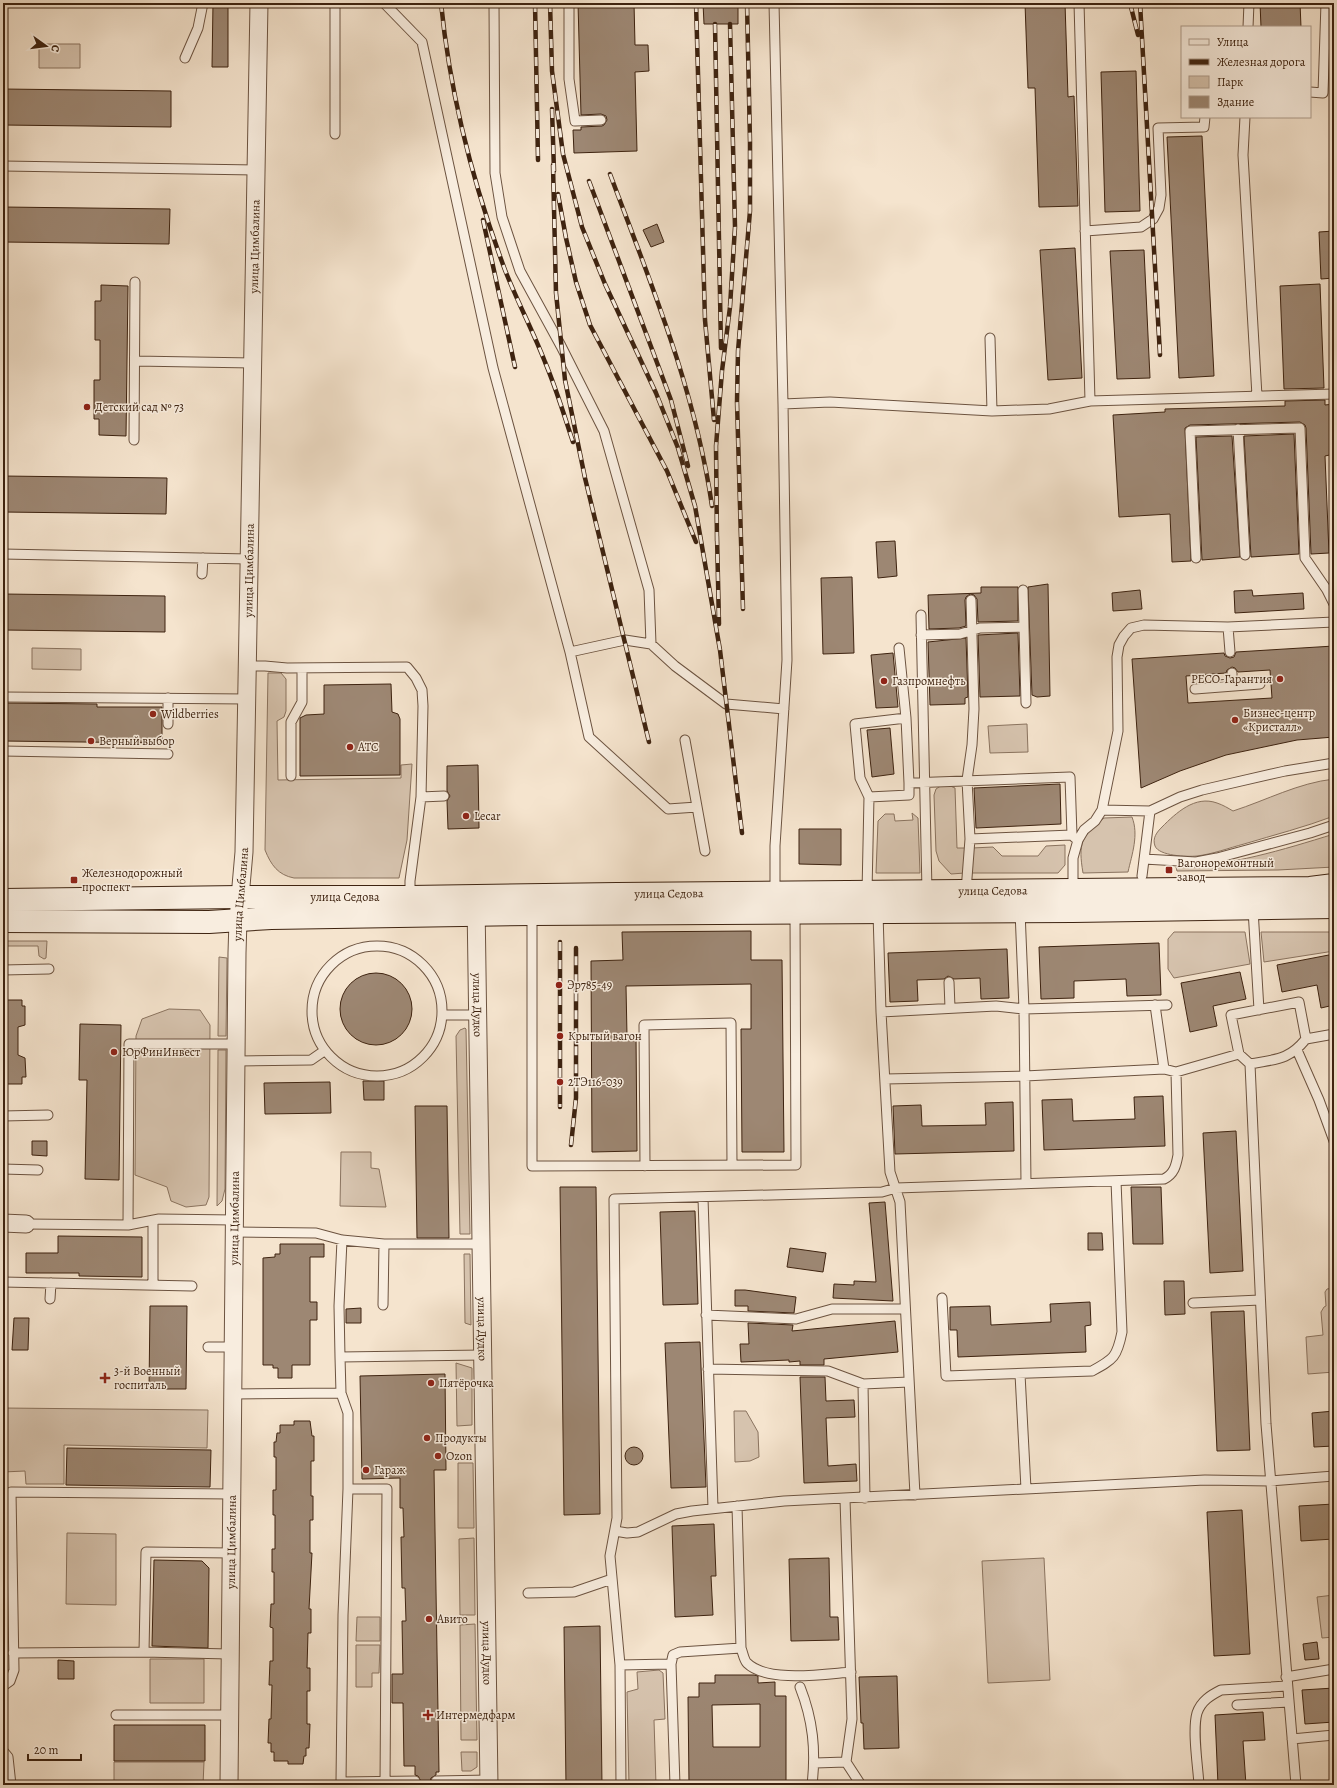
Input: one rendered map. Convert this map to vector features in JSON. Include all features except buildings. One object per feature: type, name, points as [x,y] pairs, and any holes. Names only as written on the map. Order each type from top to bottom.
[{"type":"main road","name":"улица Седова","points":[[1073,901],[1310,888],[1334,885]]},
{"type":"main road","name":"улица Седова","points":[[3,900],[240,897],[410,898],[532,914],[781,903],[867,892],[966,891],[1020,901]]},
{"type":"main road","name":"улица Седова","points":[[3,921],[202,922],[476,906],[781,903],[878,913],[1020,901],[1073,901],[1253,909],[1334,907]]},
{"type":"street","name":"улица Цимбалина","points":[[229,1785],[228,1715],[232,1494],[238,920],[244,852],[259,3]]},
{"type":"street","name":"улица Дудко","points":[[476,906],[489,1783]]},
{"type":"street","points":[[3,1223],[26,1224]]},
{"type":"lane","points":[[185,58],[198,28],[204,3]]},
{"type":"lane","points":[[335,3],[335,134]]},
{"type":"lane","points":[[384,3],[422,42],[492,368],[570,652],[589,736],[668,809],[697,806]]},
{"type":"lane","points":[[494,3],[495,173],[502,217],[520,271],[561,346],[604,431],[649,590],[651,644]]},
{"type":"lane","points":[[569,3],[569,79],[574,121],[602,120]]},
{"type":"lane","points":[[532,914],[532,1166],[796,1164],[781,903],[775,846],[787,660],[774,3]]},
{"type":"lane","points":[[1079,3],[1090,401]]},
{"type":"lane","points":[[1248,26],[1249,3]]},
{"type":"lane","points":[[1311,92],[1323,93],[1326,3]]},
{"type":"lane","points":[[1085,231],[1141,227],[1153,219],[1159,208],[1161,195],[1158,128],[1204,127],[1205,118]]},
{"type":"lane","points":[[1245,118],[1243,155],[1257,396]]},
{"type":"lane","points":[[3,166],[256,170]]},
{"type":"lane","points":[[134,440],[135,282]]},
{"type":"lane","points":[[990,338],[992,411]]},
{"type":"lane","points":[[135,360],[253,363]]},
{"type":"lane","points":[[783,404],[830,402],[992,411],[1049,409],[1090,401],[1334,394]]},
{"type":"lane","points":[[1196,558],[1190,431],[1300,428],[1305,558],[1327,590],[1334,604]]},
{"type":"lane","points":[[1238,429],[1245,555]]},
{"type":"lane","points":[[3,554],[250,559]]},
{"type":"lane","points":[[202,574],[203,558]]},
{"type":"lane","points":[[1023,590],[1026,703]]},
{"type":"lane","points":[[966,891],[970,839],[967,780],[972,745],[974,709],[971,600]]},
{"type":"lane","points":[[921,615],[927,891]]},
{"type":"lane","points":[[970,839],[1075,837],[1095,820],[1102,810],[1118,731],[1117,657],[1119,645],[1124,636],[1132,628],[1144,625],[1228,627],[1334,622]]},
{"type":"lane","points":[[921,635],[960,634],[980,628],[1024,627]]},
{"type":"lane","points":[[1228,627],[1230,652]]},
{"type":"lane","points":[[570,652],[625,640],[651,644],[675,666],[726,704],[784,709]]},
{"type":"lane","points":[[869,797],[909,795],[906,718],[899,648]]},
{"type":"lane","points":[[247,666],[302,668],[407,667],[416,678],[422,690],[423,706],[421,797],[410,881],[410,898]]},
{"type":"lane","points":[[291,776],[291,722],[302,702],[302,668]]},
{"type":"lane","points":[[1232,672],[1232,686]]},
{"type":"lane","points":[[1195,689],[1260,684]]},
{"type":"lane","points":[[3,697],[247,699]]},
{"type":"lane","points":[[168,698],[168,724]]},
{"type":"lane","points":[[867,892],[869,797],[860,778],[855,724],[906,718]]},
{"type":"lane","points":[[906,728],[923,728]]},
{"type":"lane","points":[[686,740],[705,851]]},
{"type":"lane","points":[[3,751],[168,754]]},
{"type":"lane","points":[[1102,810],[1150,811],[1180,797],[1202,790],[1285,771],[1334,763]]},
{"type":"lane","points":[[909,783],[1070,777],[1075,837],[1073,858],[1073,901]]},
{"type":"lane","points":[[421,797],[444,796]]},
{"type":"lane","points":[[1142,876],[1150,811]]},
{"type":"lane","points":[[1144,859],[1196,862],[1217,858],[1334,825]]},
{"type":"lane","points":[[1020,901],[1024,1009],[1026,1183]]},
{"type":"lane","points":[[1253,909],[1259,1010]]},
{"type":"lane","points":[[878,913],[890,1172],[900,1202],[915,1495]]},
{"type":"lane","points":[[368,947],[389,947],[410,955],[429,971],[438,989],[442,1002],[443,1015],[441,1029],[431,1050],[416,1065],[402,1073],[352,1073],[341,1068],[324,1051],[317,1039],[312,1024],[311,1010],[314,994],[319,981],[326,970],[336,961],[350,952],[368,947]]},
{"type":"lane","points":[[3,970],[49,969]]},
{"type":"lane","points":[[949,982],[950,1008]]},
{"type":"lane","points":[[1296,1785],[1270,1481],[1260,1300],[1250,1064],[1238,1054],[1230,1015],[1299,1002],[1306,1039]]},
{"type":"lane","points":[[1155,1005],[1164,1069]]},
{"type":"lane","points":[[882,1012],[996,1006],[1024,1009],[1167,1005]]},
{"type":"lane","points":[[443,1015],[478,1015]]},
{"type":"lane","points":[[645,1166],[644,1025],[731,1023],[732,1165]]},
{"type":"lane","points":[[1250,1064],[1286,1057],[1297,1050],[1306,1039],[1334,1034]]},
{"type":"lane","points":[[128,1225],[129,1044],[236,1052],[311,1060],[324,1051]]},
{"type":"lane","points":[[1297,1050],[1319,1100],[1334,1142]]},
{"type":"lane","points":[[885,1079],[1025,1076],[1164,1069],[1176,1072],[1238,1054]]},
{"type":"lane","points":[[622,1785],[620,1665],[610,1556],[615,1531],[617,1483],[614,1199],[703,1198],[882,1192],[896,1188],[1164,1180],[1170,1176],[1176,1167],[1178,1155],[1176,1072]]},
{"type":"lane","points":[[3,1116],[48,1115]]},
{"type":"lane","points":[[3,1169],[38,1170]]},
{"type":"lane","points":[[942,1298],[946,1376],[1092,1371],[1111,1360],[1118,1348],[1122,1332],[1116,1181]]},
{"type":"lane","points":[[703,1198],[713,1508]]},
{"type":"lane","points":[[26,1224],[128,1225],[153,1220],[316,1233],[342,1240],[384,1244],[481,1244]]},
{"type":"lane","points":[[152,1285],[153,1220]]},
{"type":"lane","points":[[342,1240],[339,1306],[340,1357],[341,1393],[348,1413],[348,1489],[343,1615],[340,1783],[415,1781]]},
{"type":"lane","points":[[384,1244],[384,1305]]},
{"type":"lane","points":[[3,1282],[192,1286]]},
{"type":"lane","points":[[50,1299],[51,1283]]},
{"type":"lane","points":[[1193,1303],[1260,1300]]},
{"type":"lane","points":[[706,1315],[796,1320],[832,1309],[905,1309]]},
{"type":"lane","points":[[208,1347],[233,1347]]},
{"type":"lane","points":[[340,1357],[483,1355]]},
{"type":"lane","points":[[708,1369],[828,1371],[863,1384],[909,1382]]},
{"type":"lane","points":[[1020,1374],[1026,1489]]},
{"type":"lane","points":[[863,1384],[865,1498]]},
{"type":"lane","points":[[233,1394],[341,1393]]},
{"type":"lane","points":[[615,1531],[627,1533],[638,1532],[676,1514],[713,1508],[784,1501],[1205,1480],[1270,1481],[1334,1476]]},
{"type":"lane","points":[[348,1489],[387,1488],[385,1783]]},
{"type":"lane","points":[[3,1686],[10,1681],[14,1670],[11,1492],[232,1494]]},
{"type":"lane","points":[[845,1499],[852,1719],[846,1762],[861,1785]]},
{"type":"lane","points":[[737,1506],[741,1648],[746,1662],[759,1671],[773,1675],[850,1672]]},
{"type":"lane","points":[[144,1652],[146,1552],[230,1553]]},
{"type":"lane","points":[[528,1593],[574,1592],[612,1579]]},
{"type":"lane","points":[[675,1785],[671,1664],[673,1655],[680,1652],[741,1648]]},
{"type":"lane","points":[[13,1653],[144,1652],[229,1654]]},
{"type":"lane","points":[[620,1665],[671,1664]]},
{"type":"lane","points":[[1286,1677],[1334,1669]]},
{"type":"lane","points":[[1199,1785],[1196,1725],[1197,1713],[1203,1703],[1212,1694],[1221,1690],[1287,1686]]},
{"type":"lane","points":[[800,1687],[809,1709],[813,1735],[815,1763],[812,1785]]},
{"type":"lane","points":[[1238,1705],[1289,1702]]},
{"type":"lane","points":[[116,1715],[228,1715]]},
{"type":"lane","points":[[1292,1739],[1334,1735]]},
{"type":"lane","points":[[3,1751],[8,1757],[11,1785]]},
{"type":"lane","points":[[815,1763],[846,1762]]},
{"type":"lane","points":[[436,1781],[489,1783]]},
{"type":"green space","points":[[39,44],[80,44],[80,68],[39,68]]},
{"type":"green space","points":[[32,648],[81,649],[81,670],[32,669]]},
{"type":"green space","points":[[268,673],[281,673],[286,679],[286,711],[284,717],[277,721],[278,780],[401,778],[401,765],[412,764],[407,840],[399,878],[294,878],[288,877],[279,872],[273,865],[265,850]]},
{"type":"green space","points":[[1027,724],[1028,752],[990,753],[988,726]]},
{"type":"green space","points":[[1334,779],[1334,816],[1289,831],[1203,855],[1180,856],[1167,854],[1155,846],[1155,838],[1160,829],[1173,816],[1194,803],[1209,801],[1233,811],[1295,788]]},
{"type":"green space","points":[[942,785],[948,785],[955,788],[957,848],[967,848],[965,873],[951,874],[939,861],[936,851],[934,795],[936,789]]},
{"type":"green space","points":[[912,813],[918,818],[920,873],[876,873],[878,821],[885,814],[894,814],[895,821],[913,820]]},
{"type":"green space","points":[[1132,817],[1135,838],[1128,872],[1083,873],[1081,847],[1090,830],[1104,818]]},
{"type":"green space","points":[[1334,834],[1334,867],[1278,870],[1177,871],[1176,867],[1217,864],[1256,856]]},
{"type":"green space","points":[[1065,845],[1065,865],[1058,873],[970,873],[972,848],[993,847],[1002,856],[1038,856],[1046,846]]},
{"type":"green space","points":[[1174,932],[1245,932],[1250,964],[1174,978],[1168,969],[1168,939]]},
{"type":"green space","points":[[1261,932],[1334,932],[1334,951],[1264,962]]},
{"type":"green space","points":[[3,941],[47,941],[46,958],[44,959],[39,956],[38,946],[3,946]]},
{"type":"green space","points":[[219,957],[227,958],[226,1036],[218,1036]]},
{"type":"green space","points":[[169,1009],[200,1010],[210,1025],[209,1197],[206,1205],[186,1207],[171,1201],[167,1187],[135,1175],[136,1036],[142,1019]]},
{"type":"green space","points":[[465,1028],[470,1234],[460,1234],[456,1036],[460,1030]]},
{"type":"green space","points":[[218,1050],[226,1050],[225,1189],[222,1201],[217,1206]]},
{"type":"green space","points":[[341,1152],[371,1152],[371,1168],[379,1169],[386,1207],[340,1206]]},
{"type":"green space","points":[[464,1254],[470,1254],[471,1325],[465,1323]]},
{"type":"green space","points":[[1334,1288],[1334,1372],[1308,1374],[1306,1337],[1323,1335],[1321,1312],[1326,1306],[1325,1292],[1327,1289]]},
{"type":"green space","points":[[456,1363],[472,1368],[472,1425],[457,1426]]},
{"type":"green space","points":[[3,1408],[208,1410],[207,1448],[64,1445],[64,1484],[26,1484],[25,1471],[3,1472]]},
{"type":"green space","points":[[734,1411],[746,1411],[758,1432],[759,1457],[750,1461],[735,1462]]},
{"type":"green space","points":[[458,1463],[473,1463],[474,1528],[458,1528]]},
{"type":"green space","points":[[67,1533],[116,1534],[116,1605],[66,1604]]},
{"type":"green space","points":[[474,1538],[475,1615],[460,1615],[459,1539]]},
{"type":"green space","points":[[1044,1558],[1050,1680],[988,1683],[982,1561]]},
{"type":"green space","points":[[1334,1595],[1334,1637],[1322,1638],[1317,1597]]},
{"type":"green space","points":[[357,1617],[380,1617],[380,1641],[356,1641]]},
{"type":"green space","points":[[475,1624],[477,1740],[461,1740],[460,1625]]},
{"type":"green space","points":[[356,1645],[380,1645],[379,1673],[372,1673],[372,1687],[356,1687]]},
{"type":"green space","points":[[150,1659],[204,1659],[204,1703],[150,1703]]},
{"type":"green space","points":[[659,1670],[663,1673],[665,1719],[654,1720],[656,1785],[629,1785],[627,1692],[638,1689],[637,1672]]},
{"type":"green space","points":[[461,1752],[477,1752],[477,1767],[471,1771],[462,1771]]},
{"type":"green space","points":[[114,1762],[204,1762],[203,1785],[114,1785]]},
{"type":"railway","points":[[441,3],[450,71],[464,138],[473,172],[493,238],[505,270],[553,382],[573,442]]},
{"type":"railway","points":[[535,3],[538,160]]},
{"type":"railway","points":[[550,3],[552,71],[563,154],[582,227],[605,284],[656,393],[678,448],[695,506],[720,650],[742,833]]},
{"type":"railway","points":[[696,3],[705,320],[714,420]]},
{"type":"railway","points":[[743,609],[737,402],[738,351],[750,211],[747,3]]},
{"type":"railway","points":[[1130,3],[1138,35]]},
{"type":"railway","points":[[1140,3],[1160,355]]},
{"type":"railway","points":[[715,24],[721,348]]},
{"type":"railway","points":[[717,541],[716,446],[722,371],[730,307],[735,227],[730,24]]},
{"type":"railway","points":[[552,109],[554,171]]},
{"type":"railway","points":[[553,165],[556,293],[565,380],[585,478],[649,742]]},
{"type":"railway","points":[[610,174],[656,297],[683,379],[695,420],[712,506]]},
{"type":"railway","points":[[589,181],[671,400],[688,466]]},
{"type":"railway","points":[[558,194],[576,282],[590,325],[667,471],[696,542]]},
{"type":"railway","points":[[483,220],[515,367]]},
{"type":"railway","points":[[717,536],[719,624]]},
{"type":"railway","points":[[560,942],[560,1107]]},
{"type":"railway","points":[[571,1145],[576,1098],[576,948]]},
{"type":"place","name":"Детский сад № 73","points":[[87,407]]},
{"type":"place","name":"РЕСО-Гарантия","points":[[1280,679]]},
{"type":"place","name":"Газпромнефть","points":[[884,681]]},
{"type":"place","name":"Wildberries","points":[[153,714]]},
{"type":"place","name":"Бизнес-центр «Кристалл»","points":[[1235,720]]},
{"type":"place","name":"Верный выбор","points":[[91,741]]},
{"type":"place","name":"АТС","points":[[350,747]]},
{"type":"place","name":"Lecar","points":[[466,816]]},
{"type":"place","name":"Вагоноремонтный завод","points":[[1169,870]]},
{"type":"place","name":"Железнодорожный проспект","points":[[74,880]]},
{"type":"place","name":"Эр785-49","points":[[559,985]]},
{"type":"place","name":"Крытый вагон","points":[[560,1036]]},
{"type":"place","name":"ЮрФинИнвест","points":[[114,1052]]},
{"type":"place","name":"2ТЭ116-039","points":[[560,1082]]},
{"type":"place","name":"3-й Военный госпиталь","points":[[105,1378]]},
{"type":"place","name":"Пятёрочка","points":[[431,1383]]},
{"type":"place","name":"Продукты","points":[[427,1438]]},
{"type":"place","name":"Ozon","points":[[438,1456]]},
{"type":"place","name":"Гараж","points":[[366,1470]]},
{"type":"place","name":"Авито","points":[[429,1619]]},
{"type":"place","name":"Интермедфарм","points":[[428,1715]]}]
